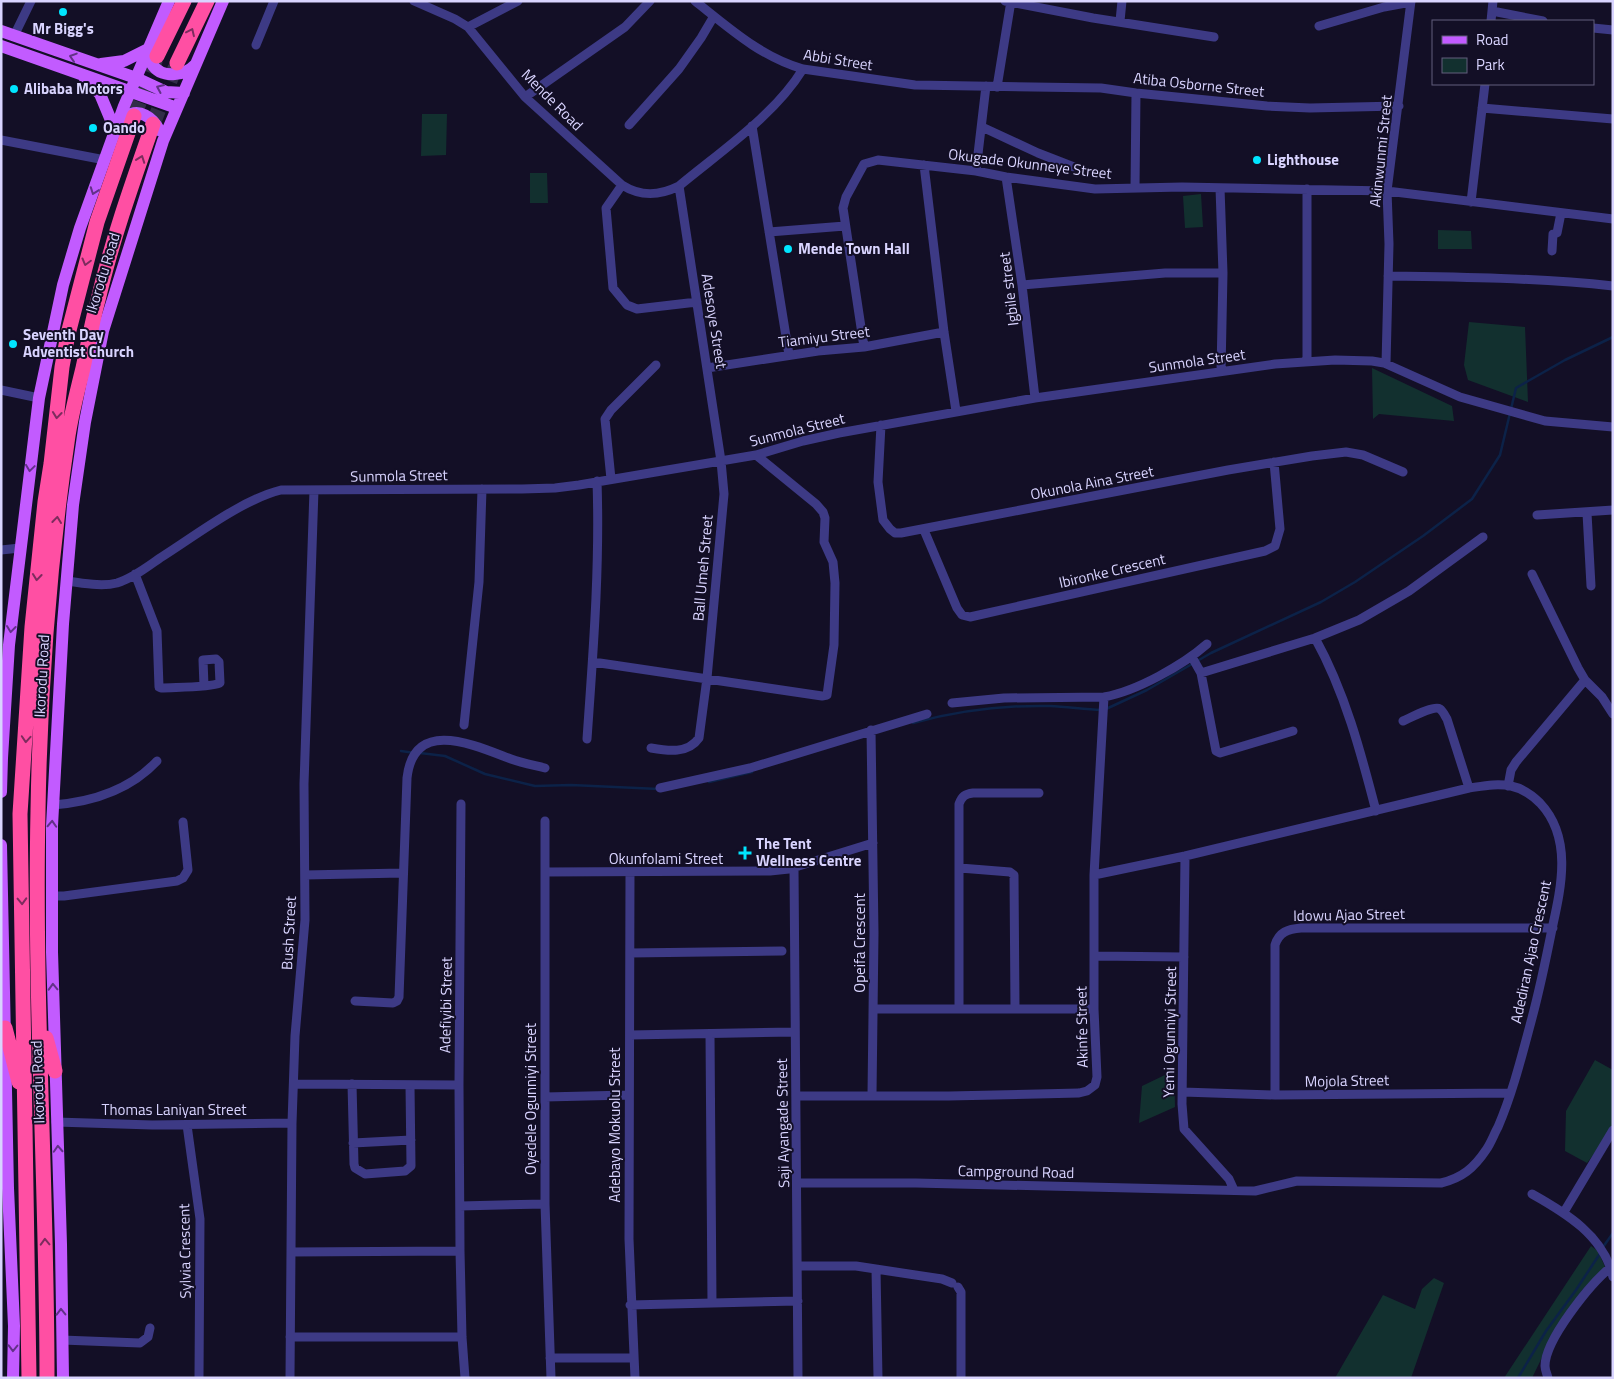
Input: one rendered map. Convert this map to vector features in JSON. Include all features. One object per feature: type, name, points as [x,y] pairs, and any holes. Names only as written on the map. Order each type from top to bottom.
[{"type":"highway","points":[[154,52],[184,1]]},
{"type":"highway","points":[[177,63],[207,1]]},
{"type":"highway","name":"Ikorodu Road","points":[[29,1378],[20,814],[32,628],[40,546],[62,367],[68,334],[97,222],[134,116]]},
{"type":"highway","name":"Ikorodu Road","points":[[47,1378],[38,813],[42,684],[47,610],[59,502],[72,413],[98,297],[119,224],[153,124]]},
{"type":"highway","points":[[40,1015],[55,1070]]},
{"type":"highway","points":[[5,1028],[25,1106]]},
{"type":"main road","points":[[169,1],[154,52],[150,58],[152,65],[172,74],[190,71],[195,64]]},
{"type":"main road","name":"Ikorodu Road","points":[[63,1378],[51,896],[53,806],[60,666],[73,505],[80,452],[103,331],[164,141],[223,1]]},
{"type":"main road","points":[[1,31],[136,78],[166,92],[184,94]]},
{"type":"main road","points":[[1,46],[177,108]]},
{"type":"main road","points":[[97,64],[124,61],[154,52]]},
{"type":"main road","points":[[1,792],[1,761],[9,644],[39,398],[63,285],[80,228],[136,78],[154,52]]},
{"type":"main road","points":[[82,76],[100,94],[115,130]]},
{"type":"main road","points":[[115,130],[127,116],[143,114],[150,118],[157,126],[164,141]]},
{"type":"main road","name":"Ikorodu Road","points":[[1,845],[5,1028],[5,1188],[14,1326],[13,1378]]},
{"type":"street","points":[[14,36],[31,1]]},
{"type":"street","points":[[256,45],[274,1]]},
{"type":"street","name":"Mende Road","points":[[414,1],[455,19],[468,27],[525,97],[622,185],[631,191],[642,194],[667,192],[679,186]]},
{"type":"street","points":[[468,27],[518,1]]},
{"type":"street","points":[[525,97],[625,27],[650,1]]},
{"type":"street","name":"Abbi Street","points":[[695,1],[759,50],[785,64],[803,69],[916,85],[997,86]]},
{"type":"street","points":[[1120,21],[1122,1]]},
{"type":"street","points":[[1491,20],[1493,1]]},
{"type":"street","points":[[997,86],[1009,2],[1214,37]]},
{"type":"street","points":[[1319,26],[1384,7],[1411,2]]},
{"type":"street","name":"Akinwunmi Street","points":[[1386,364],[1387,191],[1411,2]]},
{"type":"street","points":[[1492,11],[1538,20]]},
{"type":"street","points":[[629,125],[679,69],[714,16]]},
{"type":"street","points":[[1594,28],[1613,30]]},
{"type":"street","points":[[679,186],[752,126],[796,81],[803,69]]},
{"type":"street","points":[[1471,202],[1485,85]]},
{"type":"street","points":[[976,171],[986,86]]},
{"type":"street","name":"Atiba Osborne Street","points":[[997,86],[1101,88],[1267,106],[1310,108],[1399,106]]},
{"type":"street","points":[[1135,188],[1136,93]]},
{"type":"street","points":[[1482,108],[1613,120]]},
{"type":"street","points":[[752,126],[789,355]]},
{"type":"street","points":[[982,127],[1038,153],[1074,167]]},
{"type":"street","points":[[1,140],[106,160]]},
{"type":"street","name":"Okugade Okunneye Street","points":[[864,347],[843,208],[846,197],[864,164],[878,160],[976,171],[1006,178],[1095,189],[1182,187],[1387,191],[1613,219]]},
{"type":"street","points":[[924,165],[944,332],[956,411]]},
{"type":"street","name":"Igbile street","points":[[1006,178],[1022,284],[1035,398]]},
{"type":"street","points":[[622,185],[606,208],[613,288],[627,305],[637,309],[697,302]]},
{"type":"street","name":"Adesoye Street","points":[[679,186],[721,461]]},
{"type":"street","points":[[1220,188],[1223,273],[1221,371]]},
{"type":"street","points":[[1307,189],[1307,362]]},
{"type":"street","points":[[1552,251],[1554,234],[1557,233],[1561,213]]},
{"type":"street","points":[[769,232],[845,226]]},
{"type":"street","points":[[1022,284],[1165,273],[1223,273]]},
{"type":"street","points":[[1388,276],[1476,277],[1613,286]]},
{"type":"street","name":"Tiamiyu Street","points":[[707,368],[789,355],[864,347],[944,332]]},
{"type":"street","name":"Sunmola Street","points":[[67,581],[115,584],[135,574],[192,536],[267,494],[281,490],[555,488],[669,471],[756,455],[802,441],[956,411],[1221,371],[1307,362],[1359,360],[1386,364],[1460,397],[1545,421],[1613,427]]},
{"type":"street","points":[[611,479],[605,419],[611,410],[656,365]]},
{"type":"street","points":[[1,390],[39,398]]},
{"type":"street","name":"Okunola Aina Street","points":[[881,425],[878,482],[883,520],[895,533],[901,534],[1274,462],[1346,452],[1363,455],[1403,472]]},
{"type":"street","points":[[593,662],[822,696],[826,696],[829,693],[834,645],[836,583],[833,562],[824,542],[823,512],[816,504],[756,455]]},
{"type":"street","name":"Ball Umeh Street","points":[[651,748],[666,750],[687,749],[695,745],[699,738],[707,678],[724,494],[721,461]]},
{"type":"street","name":"Ibironke Crescent","points":[[924,530],[957,608],[962,615],[970,617],[1265,551],[1275,546],[1280,528],[1274,462]]},
{"type":"street","points":[[587,739],[598,557],[597,481]]},
{"type":"street","points":[[464,725],[479,582],[482,488]]},
{"type":"street","name":"Bush Street","points":[[290,1378],[292,1123],[295,1036],[304,940],[304,784],[314,490]]},
{"type":"street","points":[[1537,515],[1613,510]]},
{"type":"street","points":[[1587,513],[1591,586]]},
{"type":"street","points":[[952,703],[1004,698],[1104,704],[1139,685],[1195,664],[1315,638],[1359,620],[1382,608],[1483,537]]},
{"type":"street","points":[[1,550],[20,548]]},
{"type":"street","points":[[135,574],[157,631],[158,687],[204,686]]},
{"type":"street","points":[[1532,574],[1585,680],[1602,697],[1613,714]]},
{"type":"street","points":[[1315,638],[1336,684],[1350,722],[1376,811]]},
{"type":"street","points":[[1207,644],[1195,664],[1216,751],[1220,753],[1293,731]]},
{"type":"street","points":[[1508,786],[1511,770],[1516,762],[1585,680]]},
{"type":"street","name":"Akinfe Street","points":[[796,1096],[949,1096],[1079,1093],[1087,1092],[1095,1084],[1097,1077],[1094,1009],[1094,875],[1104,704]]},
{"type":"street","points":[[1403,721],[1433,708],[1440,708],[1442,710],[1447,719],[1469,788]]},
{"type":"street","points":[[660,788],[750,768],[871,733],[927,714]]},
{"type":"street","name":"Opeifa Crescent","points":[[871,733],[874,1010],[872,1095]]},
{"type":"street","points":[[355,1002],[393,1003],[397,1002],[399,997],[402,873],[408,763],[423,744],[452,740],[545,768]]},
{"type":"street","points":[[53,806],[105,795],[130,784],[147,773],[158,762]]},
{"type":"street","name":"Adediran Ajao Crescent","points":[[1094,875],[1185,856],[1469,788],[1492,785],[1520,789],[1537,800],[1550,815],[1555,825],[1562,872],[1559,902],[1543,977],[1506,1107],[1487,1149],[1466,1173],[1450,1181],[1431,1183],[1304,1181],[1255,1191],[1234,1190]]},
{"type":"street","points":[[958,1008],[959,804],[961,798],[966,794],[973,793],[1039,793]]},
{"type":"street","name":"Adefiyibi Street","points":[[461,804],[458,1085],[462,1337],[465,1378]]},
{"type":"street","name":"Oyedele Ogunniyi Street","points":[[545,821],[544,1204],[551,1378]]},
{"type":"street","points":[[51,896],[64,896],[177,881],[184,878],[188,870],[183,822]]},
{"type":"street","name":"Okunfolami Street","points":[[545,872],[770,872],[794,868],[873,843]]},
{"type":"street","name":"Yemi Ogunniyi Street","points":[[1185,856],[1184,1129],[1229,1179],[1234,1190]]},
{"type":"street","name":"Saji Ayangade Street","points":[[794,868],[798,1378]]},
{"type":"street","points":[[960,868],[1010,872],[1014,875],[1015,1009]]},
{"type":"street","name":"Adebayo Mokuolu Street","points":[[630,872],[628,1239],[634,1378]]},
{"type":"street","points":[[305,875],[402,873]]},
{"type":"street","name":"Idowu Ajao Street","points":[[1275,1095],[1275,945],[1280,934],[1285,930],[1301,928],[1553,928]]},
{"type":"street","points":[[630,953],[782,951]]},
{"type":"street","points":[[1095,956],[1184,957]]},
{"type":"street","points":[[874,1010],[958,1008],[1094,1009]]},
{"type":"street","points":[[630,1035],[795,1032]]},
{"type":"street","points":[[710,1034],[712,1303]]},
{"type":"street","points":[[294,1084],[458,1085]]},
{"type":"street","points":[[352,1084],[355,1168],[365,1174],[405,1171],[412,1166],[410,1085]]},
{"type":"street","name":"Mojola Street","points":[[1183,1092],[1275,1095],[1510,1093]]},
{"type":"street","points":[[545,1097],[629,1095]]},
{"type":"street","name":"Thomas Laniyan Street","points":[[56,1122],[187,1125],[292,1123]]},
{"type":"street","name":"Sylvia Crescent","points":[[187,1125],[200,1219],[199,1378]]},
{"type":"street","points":[[1564,1212],[1613,1130]]},
{"type":"street","points":[[354,1143],[411,1140]]},
{"type":"street","name":"Campground Road","points":[[797,1183],[1234,1190]]},
{"type":"street","points":[[1532,1194],[1564,1212],[1591,1236],[1611,1270],[1588,1289],[1552,1343],[1545,1367],[1548,1378]]},
{"type":"street","points":[[460,1206],[544,1204]]},
{"type":"street","points":[[291,1252],[460,1251]]},
{"type":"street","points":[[798,1266],[856,1266],[942,1280],[955,1285],[961,1292],[961,1378]]},
{"type":"street","points":[[876,1269],[878,1378]]},
{"type":"street","points":[[630,1305],[798,1300]]},
{"type":"street","points":[[62,1340],[140,1343],[148,1337],[150,1328]]},
{"type":"street","points":[[290,1337],[462,1337]]},
{"type":"street","points":[[550,1358],[633,1358]]},
{"type":"green space","points":[[422,114],[447,114],[446,155],[421,156]]},
{"type":"green space","points":[[530,173],[547,173],[548,203],[530,203]]},
{"type":"green space","points":[[1201,194],[1203,227],[1185,228],[1183,196]]},
{"type":"green space","points":[[1438,230],[1471,231],[1472,249],[1438,249]]},
{"type":"green space","points":[[1469,322],[1525,327],[1528,402],[1468,380],[1464,365]]},
{"type":"green space","points":[[1372,368],[1452,406],[1454,421],[1379,414],[1373,419]]},
{"type":"green space","points":[[1595,1060],[1613,1070],[1613,1129],[1587,1163],[1565,1151],[1566,1111]]},
{"type":"green space","points":[[1174,1068],[1175,1107],[1139,1123],[1142,1086],[1167,1074]]},
{"type":"green space","points":[[1591,1246],[1598,1251],[1605,1267],[1583,1289],[1551,1339],[1532,1378],[1504,1378]]},
{"type":"green space","points":[[1434,1278],[1444,1283],[1411,1378],[1335,1378],[1383,1295],[1415,1309],[1422,1289]]},
{"type":"waterway","points":[[1106,709],[1147,690],[1211,653],[1321,602],[1355,582],[1423,536],[1472,499],[1500,455],[1516,388],[1565,360],[1613,337]]},
{"type":"waterway","points":[[913,723],[964,712],[998,708],[1050,706],[1101,710]]},
{"type":"waterway","points":[[401,751],[415,753]]},
{"type":"waterway","points":[[420,753],[445,756],[485,774],[535,786],[571,785],[659,789]]},
{"type":"waterway","points":[[709,782],[752,772]]},
{"type":"waterway","points":[[1603,1247],[1613,1233]]},
{"type":"waterway","points":[[1518,1378],[1546,1331],[1601,1252]]},
{"type":"tunnel","points":[[134,116],[157,56]]},
{"type":"tunnel","points":[[153,124],[177,63]]},
{"type":"place","name":"Mr Bigg's","points":[[63,12]]},
{"type":"place","name":"Alibaba Motors","points":[[14,89]]},
{"type":"place","name":"Oando","points":[[93,128]]},
{"type":"place","name":"Lighthouse","points":[[1257,160]]},
{"type":"place","name":"Mende Town Hall","points":[[788,249]]},
{"type":"place","name":"Seventh Day Adventist Church","points":[[13,344]]},
{"type":"place","name":"The Tent Wellness Centre","points":[[745,853]]}]
